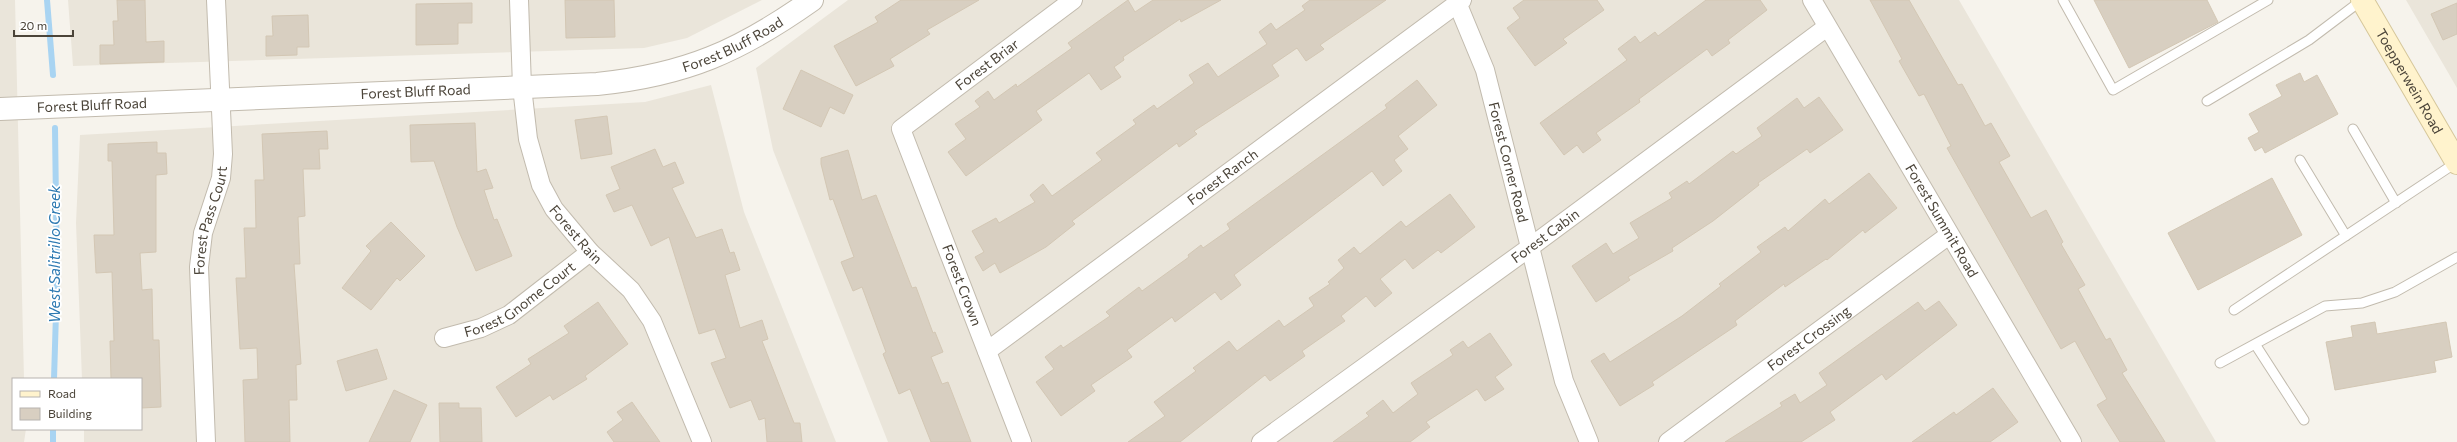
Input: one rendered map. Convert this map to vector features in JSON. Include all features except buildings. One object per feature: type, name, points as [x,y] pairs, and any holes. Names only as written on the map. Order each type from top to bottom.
[{"type":"main road","name":"Toepperwein Road","points":[[2362,0],[2457,163]]},
{"type":"street","name":"Forest Pass Court","points":[[206,442],[199,267],[203,233],[221,178],[222,100],[216,0]]},
{"type":"street","name":"Forest Rain","points":[[519,0],[522,87],[528,139],[541,185],[554,209],[590,252],[631,290],[652,321],[702,442]]},
{"type":"street","name":"Forest Bluff Road","points":[[0,109],[522,87],[626,81],[670,73],[707,61],[741,46],[774,27],[812,0]]},
{"type":"street","name":"Forest Briar","points":[[901,129],[1073,0]]},
{"type":"street","name":"Forest Summit Road","points":[[1812,0],[2072,442]]},
{"type":"street","name":"Forest Corner Road","points":[[1459,1],[1484,70],[1564,381],[1589,442]]},
{"type":"street","name":"Forest Ranch","points":[[987,351],[1459,1]]},
{"type":"street","name":"Forest Cabin","points":[[1261,442],[1529,248],[1827,27]]},
{"type":"street","name":"Forest Crown","points":[[901,129],[1022,442]]},
{"type":"street","name":"Forest Crossing","points":[[1668,442],[1949,235]]},
{"type":"street","name":"Forest Gnome Court","points":[[444,338],[481,328],[509,315],[590,252]]},
{"type":"lane","points":[[2063,0],[2113,90],[2267,0]]},
{"type":"lane","points":[[2207,102],[2309,40],[2362,0]]},
{"type":"lane","points":[[2353,129],[2396,203]]},
{"type":"lane","points":[[2300,160],[2346,236]]},
{"type":"lane","points":[[2234,310],[2457,163]]},
{"type":"lane","points":[[2220,364],[2325,306],[2362,303],[2395,292],[2457,257]]},
{"type":"lane","points":[[2255,344],[2304,420]]},
{"type":"shaded area","points":[[0,0],[15,0],[24,378],[12,378],[12,430],[26,430],[24,442],[0,442]]},
{"type":"shaded area","points":[[68,0],[762,0],[687,38],[644,48],[73,66]]},
{"type":"shaded area","points":[[848,0],[1959,0],[2216,442],[888,442],[773,150],[756,68]]},
{"type":"shaded area","points":[[2406,0],[2457,0],[2457,88]]},
{"type":"shaded area","points":[[711,85],[744,212],[836,442],[84,442],[84,430],[142,430],[142,378],[82,378],[76,223],[80,135],[645,102]]},
{"type":"waterway","name":"West Salitrillo Creek","points":[[47,0],[53,75]]},
{"type":"waterway","name":"West Salitrillo Creek","points":[[54,378],[57,280],[55,128]]},
{"type":"waterway","name":"West Salitrillo Creek","points":[[53,430],[53,442]]}]
